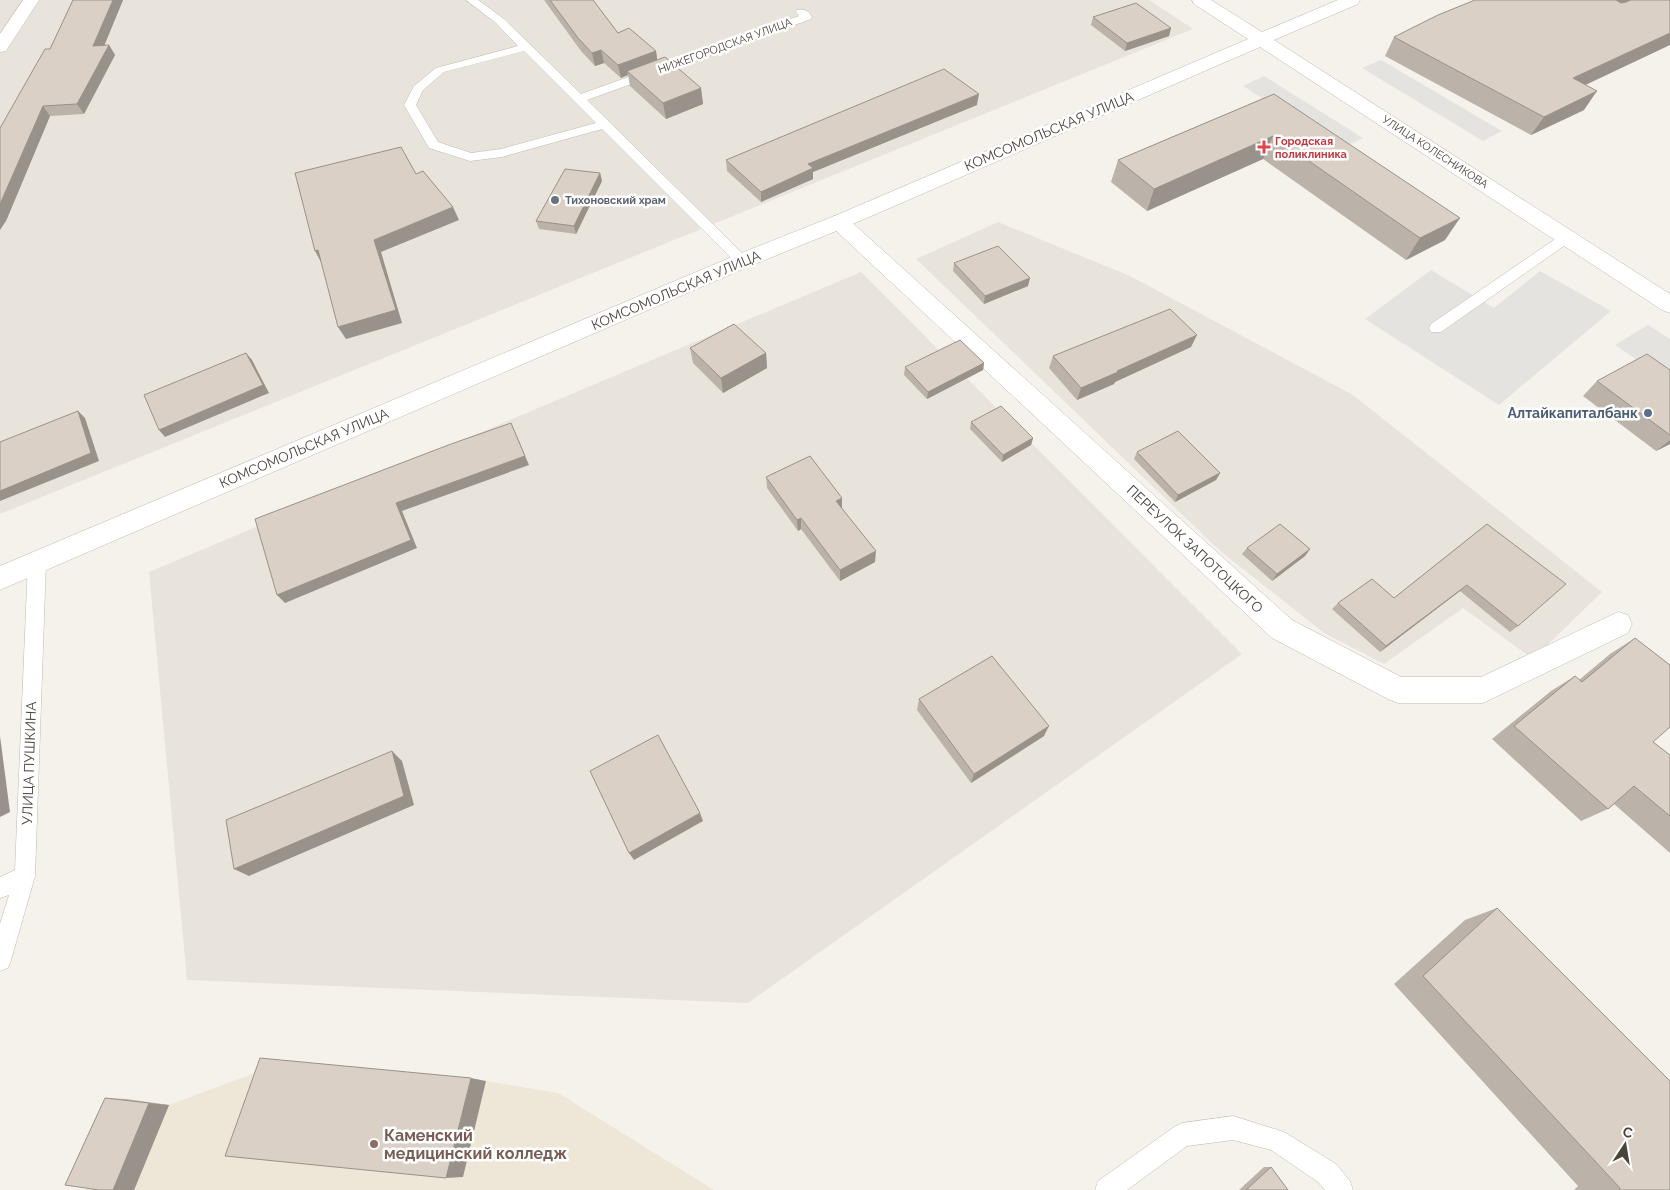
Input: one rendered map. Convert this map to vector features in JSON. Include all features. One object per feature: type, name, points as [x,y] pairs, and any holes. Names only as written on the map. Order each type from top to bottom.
[{"type":"street","points":[[0,47],[31,0]]},
{"type":"street","name":"УЛИЦА КОЛЕСНИКОВА","points":[[1200,0],[1670,305]]},
{"type":"street","name":"КОМСОМОЛЬСКАЯ УЛИЦА","points":[[0,578],[742,261],[839,222],[1352,0]]},
{"type":"street","name":"ПЕРЕУЛОК ЗАПОТОЦКОГО","points":[[839,222],[1282,629],[1398,690],[1482,690],[1618,624]]},
{"type":"lane","points":[[471,0],[500,20],[742,261]]},
{"type":"lane","name":"НИЖЕГОРОДСКАЯ УЛИЦА","points":[[578,99],[807,17],[801,12]]},
{"type":"lane","points":[[526,46],[440,70],[418,88],[410,105],[433,145],[470,157],[502,153],[605,124]]},
{"type":"lane","points":[[1436,328],[1566,238]]},
{"type":"lane","name":"УЛИЦА ПУШКИНА","points":[[0,960],[25,876],[37,562]]},
{"type":"lane","points":[[0,888],[25,876]]},
{"type":"lane","points":[[1107,1190],[1182,1135],[1233,1128],[1276,1140],[1327,1173],[1340,1190]]},
{"type":"shaded area","points":[[0,0],[1149,0],[1193,29],[0,514]]},
{"type":"shaded area","points":[[1381,60],[1502,131],[1483,141],[1362,68]]},
{"type":"shaded area","points":[[1264,76],[1363,138],[1341,148],[1243,86]]},
{"type":"shaded area","points":[[998,222],[1130,276],[1353,395],[1602,592],[1533,659],[1463,608],[1384,664],[1324,633],[1219,550],[916,259]]},
{"type":"shaded area","points":[[1431,270],[1494,308],[1540,271],[1611,311],[1499,405],[1365,319]]},
{"type":"shaded area","points":[[861,272],[1242,654],[748,1003],[187,980],[149,572]]},
{"type":"shaded area","points":[[1648,325],[1670,339],[1670,382],[1615,345]]},
{"type":"shaded area","name":"Каменский медицинский колледж","points":[[284,1062],[486,1081],[558,1093],[714,1190],[86,1190],[126,1099],[169,1105]]},
{"type":"building","points":[[73,0],[113,0],[93,46],[109,45],[77,104],[43,106],[0,204],[0,128],[45,49],[50,49]]},
{"type":"building","points":[[550,0],[593,0],[618,33],[629,28],[656,51],[618,65],[601,50],[592,53],[578,38]]},
{"type":"building","points":[[1475,0],[1616,0],[1621,3],[1631,0],[1670,0],[1670,33],[1573,78],[1597,91],[1544,117],[1394,37],[1438,15]]},
{"type":"building","points":[[1136,3],[1171,28],[1127,43],[1093,17]]},
{"type":"building","points":[[665,57],[701,88],[663,103],[627,71]]},
{"type":"building","points":[[944,69],[979,94],[808,164],[813,168],[761,192],[726,160]]},
{"type":"building","points":[[1274,94],[1460,218],[1420,238],[1273,136],[1154,189],[1118,160]]},
{"type":"building","points":[[401,147],[416,174],[423,171],[453,207],[374,240],[396,310],[338,327],[318,250],[315,251],[295,173]]},
{"type":"building","points":[[565,169],[600,173],[574,226],[536,221]]},
{"type":"building","points":[[998,246],[1030,278],[985,296],[954,263]]},
{"type":"building","points":[[1170,309],[1197,335],[1081,388],[1053,356]]},
{"type":"building","points":[[734,324],[766,353],[721,378],[690,348]]},
{"type":"building","points":[[960,340],[984,363],[928,392],[905,367]]},
{"type":"building","points":[[246,353],[263,385],[159,430],[144,395]]},
{"type":"building","points":[[1647,354],[1670,370],[1670,435],[1597,381]]},
{"type":"building","points":[[1001,406],[1033,438],[1003,455],[971,422]]},
{"type":"building","points":[[78,411],[91,453],[0,491],[0,442]]},
{"type":"building","points":[[511,423],[525,456],[396,503],[411,540],[277,595],[255,519]]},
{"type":"building","points":[[1178,431],[1220,473],[1178,495],[1137,452]]},
{"type":"building","points":[[810,456],[842,498],[836,501],[876,551],[840,570],[801,518],[797,520],[766,477]]},
{"type":"building","points":[[1280,524],[1310,549],[1277,574],[1247,548]]},
{"type":"building","points":[[1487,524],[1566,584],[1518,626],[1467,585],[1386,646],[1338,603],[1372,579],[1394,598]]},
{"type":"building","points":[[1635,638],[1670,665],[1670,727],[1653,742],[1670,755],[1670,816],[1634,786],[1608,809],[1514,726],[1575,676],[1582,682]]},
{"type":"building","points":[[992,656],[1049,726],[974,774],[919,699]]},
{"type":"building","points":[[658,735],[700,813],[629,853],[590,771]]},
{"type":"building","points":[[392,751],[404,796],[234,869],[226,820]]},
{"type":"building","points":[[1497,908],[1670,1081],[1670,1190],[1619,1190],[1620,1188],[1423,976]]},
{"type":"building","points":[[260,1058],[471,1078],[446,1178],[225,1156]]},
{"type":"building","points":[[105,1098],[149,1103],[113,1190],[65,1185]]},
{"type":"building","points":[[1271,1167],[1288,1190],[1246,1190]]},
{"type":"place","name":"Городская поликлиника","points":[[1264,147]]},
{"type":"place","name":"Тихоновский храм","points":[[555,200]]},
{"type":"place","name":"Алтайкапиталбанк","points":[[1648,413]]},
{"type":"place","name":"Каменский медицинский колледж","points":[[374,1144]]}]
